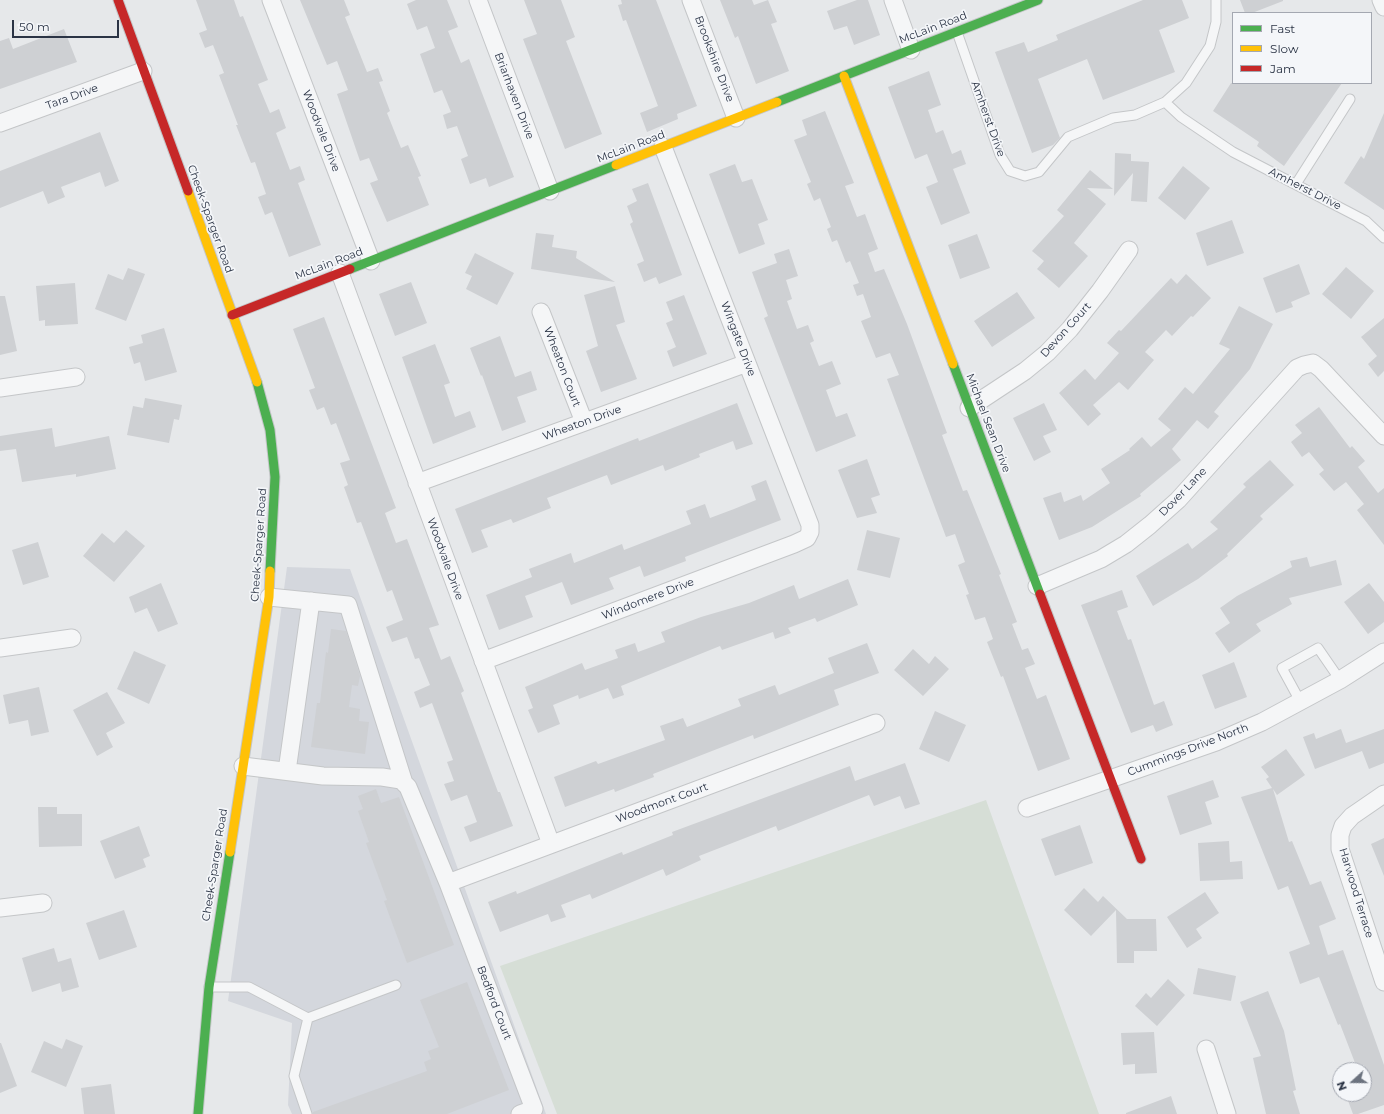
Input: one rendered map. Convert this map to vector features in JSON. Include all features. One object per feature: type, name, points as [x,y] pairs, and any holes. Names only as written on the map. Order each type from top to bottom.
[{"type":"street","name":"Cheek-Sparger Road","points":[[118,0],[254,373],[270,430],[275,477],[269,597],[209,987],[198,1114]]},
{"type":"street","name":"Woodvale Drive","points":[[271,0],[371,261]]},
{"type":"street","name":"Briarhaven Drive","points":[[478,0],[550,191]]},
{"type":"street","name":"Brookshire Drive","points":[[691,0],[736,118]]},
{"type":"street","points":[[893,0],[911,50]]},
{"type":"street","name":"McLain Road","points":[[232,315],[1038,0]]},
{"type":"street","points":[[1381,0],[1384,7]]},
{"type":"street","name":"Tara Drive","points":[[0,123],[143,71]]},
{"type":"street","name":"Michael Sean Drive","points":[[844,76],[1141,859]]},
{"type":"street","name":"Wingate Drive","points":[[663,147],[810,525],[810,532]]},
{"type":"street","name":"Devon Court","points":[[969,408],[1026,371],[1047,353],[1070,329],[1095,298],[1128,250]]},
{"type":"street","name":"Woodvale Drive","points":[[340,273],[416,483],[551,844]]},
{"type":"street","name":"Wheaton Court","points":[[541,312],[584,422]]},
{"type":"street","name":"Wheaton Drive","points":[[416,483],[747,363]]},
{"type":"street","name":"Dover Lane","points":[[1037,586],[1101,559],[1126,544],[1150,525],[1178,500],[1297,368],[1304,365],[1313,364],[1321,369],[1384,436]]},
{"type":"street","points":[[0,388],[76,377]]},
{"type":"street","name":"Windomere Drive","points":[[483,661],[794,544],[807,538],[810,532]]},
{"type":"street","points":[[269,597],[348,605],[404,783]]},
{"type":"street","points":[[287,772],[311,601]]},
{"type":"street","points":[[0,648],[72,638]]},
{"type":"street","name":"Cummings Drive North","points":[[1027,808],[1216,742],[1262,722],[1340,680],[1384,652]]},
{"type":"street","name":"Woodmont Court","points":[[448,883],[876,723]]},
{"type":"street","points":[[243,766],[324,776],[382,777],[401,780],[408,787],[418,807],[448,883]]},
{"type":"street","name":"Harwood Terrace","points":[[1384,794],[1352,816],[1343,826],[1340,834],[1340,849],[1384,982]]},
{"type":"street","name":"Bedford Court","points":[[448,883],[534,1109],[520,1114]]},
{"type":"street","points":[[0,908],[43,903]]},
{"type":"street","points":[[1206,1049],[1227,1114]]},
{"type":"lane","name":"Amherst Drive","points":[[957,32],[1000,155],[1010,171],[1025,176],[1039,172],[1068,137],[1113,118],[1135,115],[1165,102],[1186,83],[1210,46],[1216,22],[1216,0]]},
{"type":"lane","points":[[1296,184],[1350,99]]},
{"type":"lane","name":"Amherst Drive","points":[[1165,102],[1181,117],[1233,152],[1366,221],[1384,238]]},
{"type":"lane","points":[[1300,701],[1282,668],[1318,648],[1340,680]]},
{"type":"lane","points":[[209,987],[249,987],[308,1018],[396,985]]},
{"type":"lane","points":[[307,1114],[294,1076],[308,1018]]},
{"type":"shaded area","points":[[287,567],[350,569],[546,1114],[292,1114],[288,1105],[292,1023],[228,1001]]},
{"type":"shaded area","points":[[986,800],[1099,1114],[557,1114],[500,966]]},
{"type":"building","points":[[196,0],[234,0],[240,17],[243,16],[268,80],[258,84],[270,113],[279,109],[286,128],[276,133],[290,170],[300,166],[305,180],[298,183],[321,245],[289,257],[272,212],[265,215],[258,197],[266,194],[255,162],[251,163],[236,125],[238,125],[219,75],[224,73],[213,45],[205,48],[199,33],[207,30]]},
{"type":"building","points":[[300,0],[344,0],[350,15],[345,17],[367,72],[378,68],[383,81],[379,82],[390,111],[387,113],[401,148],[408,145],[421,176],[418,177],[429,205],[387,222],[370,183],[378,180],[369,158],[360,161],[337,94],[348,90],[337,61],[327,65]]},
{"type":"building","points":[[416,0],[447,0],[458,27],[448,31],[461,63],[469,59],[514,177],[489,187],[486,178],[470,184],[461,159],[468,156],[457,126],[447,129],[443,115],[451,112],[442,90],[434,93],[420,54],[435,48],[427,26],[417,30],[407,4]]},
{"type":"building","points":[[524,0],[561,0],[575,37],[566,41],[602,134],[565,149],[523,39],[537,34]]},
{"type":"building","points":[[621,0],[656,0],[697,106],[677,114],[678,119],[647,132],[640,113],[658,106],[626,20],[623,21],[618,5],[622,4]]},
{"type":"building","points":[[720,0],[752,0],[754,5],[768,0],[777,22],[771,24],[789,71],[756,84],[738,36],[735,38]]},
{"type":"building","points":[[857,0],[868,0],[880,35],[854,45],[847,26],[834,30],[827,11]]},
{"type":"building","points":[[1143,0],[1182,0],[1189,18],[1159,30],[1175,72],[1103,100],[1087,59],[1038,79],[1060,138],[1053,145],[1032,153],[995,52],[1024,42],[1028,52],[1058,40],[1056,35]]},
{"type":"building","points":[[1240,0],[1283,0],[1255,12],[1245,12]]},
{"type":"building","points":[[64,29],[77,62],[0,89],[0,41],[9,38],[13,49]]},
{"type":"building","points":[[929,71],[941,105],[928,110],[936,133],[943,130],[952,154],[961,150],[966,164],[953,169],[970,213],[941,225],[926,187],[938,182],[927,154],[915,159],[888,87]]},
{"type":"building","points":[[1231,83],[1341,84],[1284,166],[1257,146],[1259,142],[1213,111]]},
{"type":"building","points":[[825,111],[854,183],[845,186],[857,217],[865,214],[878,249],[868,253],[875,272],[884,269],[907,324],[947,433],[942,435],[963,491],[967,490],[1001,574],[999,575],[1017,622],[1012,624],[1022,650],[1028,648],[1035,664],[1025,668],[1037,699],[1046,695],[1070,759],[1038,771],[1003,676],[1001,677],[987,642],[993,639],[985,617],[975,620],[966,595],[969,594],[958,565],[965,562],[955,534],[946,537],[887,379],[899,375],[890,353],[876,358],[861,321],[871,317],[863,294],[857,296],[853,285],[859,283],[850,261],[846,263],[837,240],[832,242],[827,229],[831,227],[820,198],[814,201],[807,184],[811,182],[794,140],[807,135],[802,120]]},
{"type":"building","points":[[1384,113],[1384,210],[1344,183],[1361,156],[1364,159]]},
{"type":"building","points":[[100,132],[119,181],[105,187],[100,172],[61,187],[65,197],[48,204],[43,191],[0,208],[0,171]]},
{"type":"building","points":[[1115,153],[1131,154],[1131,161],[1149,162],[1147,202],[1131,201],[1133,173],[1114,196]]},
{"type":"building","points":[[735,164],[742,182],[752,179],[768,220],[758,224],[765,244],[739,254],[709,174]]},
{"type":"building","points":[[1183,166],[1210,188],[1185,220],[1158,198]]},
{"type":"building","points":[[1090,170],[1113,189],[1087,188],[1106,204],[1074,243],[1088,256],[1059,288],[1037,269],[1044,261],[1032,251],[1064,216],[1057,210]]},
{"type":"building","points":[[648,183],[682,275],[659,284],[656,277],[644,282],[637,264],[644,261],[630,224],[633,222],[627,206],[637,201],[632,189]]},
{"type":"building","points":[[1232,220],[1244,253],[1207,266],[1196,233]]},
{"type":"building","points":[[536,233],[554,235],[552,247],[577,251],[576,258],[615,282],[531,269]]},
{"type":"building","points":[[977,234],[990,268],[960,279],[948,245]]},
{"type":"building","points":[[789,249],[798,276],[786,280],[792,299],[787,301],[797,329],[808,325],[814,341],[810,343],[819,366],[832,361],[841,384],[826,390],[836,417],[847,413],[856,436],[816,452],[764,318],[768,316],[752,272],[777,263],[774,254]]},
{"type":"building","points":[[475,253],[514,273],[497,305],[466,289],[472,276],[465,273]]},
{"type":"building","points":[[1299,264],[1310,294],[1291,302],[1293,307],[1276,313],[1263,278]]},
{"type":"building","points":[[1346,267],[1374,291],[1351,319],[1322,294]]},
{"type":"building","points":[[128,268],[145,274],[126,321],[95,309],[108,274],[123,280]]},
{"type":"building","points":[[1186,274],[1211,298],[1172,336],[1166,330],[1145,352],[1154,360],[1128,390],[1119,382],[1093,405],[1101,414],[1088,426],[1059,393],[1085,369],[1095,380],[1119,353],[1107,343],[1119,330],[1121,331],[1171,278],[1177,284]]},
{"type":"building","points":[[411,282],[427,323],[395,336],[379,294]]},
{"type":"building","points":[[75,283],[78,324],[45,326],[45,320],[39,321],[36,286]]},
{"type":"building","points":[[615,286],[625,322],[616,325],[637,379],[601,392],[586,351],[598,346],[584,295]]},
{"type":"building","points":[[1017,292],[1035,318],[992,347],[974,321]]},
{"type":"building","points":[[684,295],[707,354],[673,367],[667,351],[676,347],[666,323],[673,320],[666,302]]},
{"type":"building","points":[[0,296],[5,296],[17,351],[0,355]]},
{"type":"building","points":[[1239,306],[1273,324],[1250,369],[1214,412],[1219,416],[1208,429],[1197,420],[1172,449],[1181,460],[1140,494],[1141,496],[1092,527],[1059,540],[1043,498],[1061,492],[1064,502],[1081,495],[1083,501],[1110,483],[1101,469],[1130,450],[1129,449],[1142,437],[1151,447],[1171,430],[1158,419],[1185,387],[1193,394],[1230,349],[1219,344]]},
{"type":"building","points":[[324,317],[396,508],[385,513],[396,543],[407,539],[439,625],[429,628],[441,660],[450,656],[464,691],[461,693],[498,792],[500,792],[513,826],[470,842],[464,827],[477,822],[467,795],[451,801],[444,784],[454,781],[447,762],[453,760],[432,703],[420,708],[414,692],[430,685],[419,658],[415,659],[407,637],[392,642],[386,627],[403,620],[392,590],[387,592],[361,522],[357,523],[344,487],[348,485],[340,463],[350,460],[336,423],[331,425],[324,407],[317,410],[309,390],[315,388],[293,329]]},
{"type":"building","points":[[1384,318],[1384,371],[1378,377],[1368,364],[1377,356],[1361,337]]},
{"type":"building","points":[[164,328],[177,372],[145,381],[140,362],[134,364],[129,347],[143,343],[141,335]]},
{"type":"building","points":[[500,336],[515,377],[531,371],[537,390],[517,397],[526,422],[502,431],[482,375],[481,376],[470,348]]},
{"type":"building","points":[[435,344],[450,383],[444,385],[455,417],[470,411],[476,427],[433,444],[402,357]]},
{"type":"building","points":[[145,398],[182,405],[179,420],[174,419],[169,443],[127,435],[133,406],[143,408]]},
{"type":"building","points":[[737,403],[753,444],[736,450],[733,441],[699,454],[700,457],[665,471],[663,465],[611,485],[607,475],[547,498],[551,508],[513,523],[511,519],[481,530],[488,547],[472,553],[455,509],[638,438],[639,441]]},
{"type":"building","points":[[1044,403],[1057,430],[1043,436],[1051,452],[1034,461],[1013,418]]},
{"type":"building","points":[[1319,407],[1350,448],[1352,446],[1365,461],[1358,467],[1378,493],[1384,488],[1384,545],[1357,510],[1364,504],[1346,482],[1334,491],[1319,474],[1324,470],[1309,452],[1302,457],[1291,442],[1302,433],[1295,425]]},
{"type":"building","points":[[52,428],[55,447],[109,436],[116,469],[76,477],[76,474],[22,482],[16,449],[0,451],[0,436]]},
{"type":"building","points":[[867,459],[880,495],[871,498],[877,513],[857,518],[838,470]]},
{"type":"building","points":[[1270,460],[1294,485],[1260,516],[1263,519],[1227,554],[1228,556],[1198,579],[1153,606],[1136,576],[1188,543],[1192,549],[1218,529],[1210,522],[1246,487],[1243,484]]},
{"type":"building","points":[[766,480],[781,520],[685,557],[686,561],[644,577],[640,566],[609,578],[614,589],[571,605],[562,582],[525,596],[533,617],[499,630],[486,595],[532,577],[529,569],[571,553],[574,563],[622,544],[624,550],[691,524],[686,511],[705,504],[710,518],[734,509],[756,500],[751,486]]},
{"type":"building","points":[[126,530],[145,546],[114,582],[83,556],[102,533],[114,543]]},
{"type":"building","points":[[867,530],[900,538],[890,578],[857,570]]},
{"type":"building","points":[[38,542],[49,577],[23,585],[12,550]]},
{"type":"building","points":[[1307,557],[1310,567],[1336,560],[1342,585],[1289,598],[1292,604],[1256,624],[1261,631],[1229,653],[1215,633],[1230,623],[1220,608],[1237,596],[1292,567],[1290,561]]},
{"type":"building","points":[[848,579],[858,605],[817,622],[815,618],[788,628],[791,633],[775,639],[773,632],[722,650],[720,646],[621,686],[624,695],[613,699],[608,688],[579,699],[578,695],[553,705],[560,724],[538,733],[528,710],[533,708],[525,687],[582,663],[585,670],[618,658],[615,650],[635,643],[638,652],[665,642],[661,632],[701,617],[749,603],[794,585],[799,599]]},
{"type":"building","points":[[161,583],[178,624],[158,632],[147,608],[135,613],[129,597]]},
{"type":"building","points":[[1369,583],[1384,602],[1384,622],[1368,634],[1344,602]]},
{"type":"building","points":[[1122,590],[1128,607],[1117,611],[1128,640],[1131,639],[1154,705],[1164,701],[1173,725],[1156,732],[1153,725],[1131,733],[1081,605]]},
{"type":"building","points":[[331,629],[346,631],[360,676],[358,686],[352,685],[349,707],[360,709],[359,721],[369,722],[365,754],[311,747],[317,703],[320,703],[326,652],[328,653]]},
{"type":"building","points":[[867,643],[879,673],[834,690],[839,705],[754,739],[753,735],[653,774],[654,777],[615,792],[614,789],[565,807],[554,777],[596,761],[598,764],[665,740],[660,726],[683,718],[687,727],[741,706],[738,699],[775,685],[779,695],[834,673],[828,658]]},
{"type":"building","points":[[913,649],[929,664],[935,656],[949,669],[923,696],[894,670]]},
{"type":"building","points":[[134,651],[166,665],[149,704],[117,689]]},
{"type":"building","points":[[1234,662],[1247,697],[1215,709],[1202,675]]},
{"type":"building","points":[[39,687],[49,732],[31,736],[28,720],[9,724],[3,695]]},
{"type":"building","points":[[107,692],[125,723],[106,733],[113,747],[97,756],[73,710]]},
{"type":"building","points":[[935,711],[966,725],[949,762],[919,749]]},
{"type":"building","points":[[1341,729],[1346,743],[1384,729],[1384,763],[1369,769],[1362,751],[1315,769],[1303,737],[1314,733],[1316,739]]},
{"type":"building","points":[[1286,749],[1305,775],[1277,795],[1273,789],[1289,842],[1292,841],[1310,885],[1321,881],[1336,919],[1319,926],[1328,955],[1343,950],[1384,1065],[1384,1105],[1358,1114],[1353,1114],[1348,1102],[1372,1102],[1372,1062],[1355,1062],[1319,977],[1300,984],[1289,952],[1310,944],[1288,886],[1278,890],[1241,797],[1272,788],[1266,779],[1269,777],[1261,767]]},
{"type":"building","points":[[905,763],[920,804],[905,809],[900,796],[874,806],[869,795],[778,831],[776,826],[699,856],[701,860],[666,876],[663,869],[592,899],[590,894],[561,905],[566,917],[551,922],[548,914],[500,932],[488,902],[516,891],[517,894],[622,852],[623,855],[673,835],[672,832],[850,766],[855,781]]},
{"type":"building","points":[[1213,780],[1219,797],[1205,802],[1212,824],[1180,835],[1167,796]]},
{"type":"building","points":[[376,789],[381,803],[399,797],[454,945],[407,963],[384,901],[387,900],[366,843],[369,842],[358,811],[363,809],[358,796]]},
{"type":"building","points":[[38,807],[57,807],[57,814],[82,814],[82,846],[39,847]]},
{"type":"building","points":[[1080,825],[1093,863],[1055,876],[1041,839]]},
{"type":"building","points":[[139,826],[150,856],[143,859],[146,867],[115,879],[100,841]]},
{"type":"building","points":[[1384,838],[1384,876],[1371,844]]},
{"type":"building","points":[[1229,841],[1230,862],[1242,861],[1243,879],[1200,881],[1198,843]]},
{"type":"building","points":[[1084,888],[1098,902],[1103,896],[1127,919],[1156,919],[1157,951],[1134,951],[1134,963],[1117,963],[1116,910],[1091,936],[1064,910]]},
{"type":"building","points":[[1205,892],[1219,913],[1196,929],[1202,938],[1187,948],[1167,917]]},
{"type":"building","points":[[124,910],[137,947],[99,960],[86,923]]},
{"type":"building","points":[[54,948],[58,962],[71,958],[79,987],[62,992],[60,983],[32,992],[22,958]]},
{"type":"building","points":[[1198,968],[1236,976],[1231,1001],[1193,994]]},
{"type":"building","points":[[1168,979],[1185,995],[1157,1026],[1135,1006],[1146,993],[1151,998]]},
{"type":"building","points":[[467,982],[509,1090],[447,1114],[313,1114],[313,1112],[427,1071],[424,1062],[431,1059],[428,1051],[439,1047],[420,1000]]},
{"type":"building","points":[[1268,991],[1284,1031],[1296,1090],[1293,1091],[1300,1114],[1266,1114],[1253,1058],[1261,1056],[1240,1002]]},
{"type":"building","points":[[1154,1032],[1157,1073],[1135,1074],[1135,1064],[1123,1065],[1121,1033]]},
{"type":"building","points":[[66,1039],[83,1046],[66,1087],[31,1072],[44,1041],[62,1049]]},
{"type":"building","points":[[0,1043],[17,1086],[0,1093]]},
{"type":"building","points":[[111,1084],[115,1114],[84,1114],[81,1088]]},
{"type":"building","points":[[1171,1096],[1177,1114],[1126,1114],[1126,1113]]},
{"type":"traffic: fast","points":[[777,102],[1038,0]]},
{"type":"traffic: fast","points":[[350,269],[616,165]]},
{"type":"traffic: fast","points":[[953,364],[1040,594]]},
{"type":"traffic: fast","points":[[257,382],[270,430],[275,477],[270,571]]},
{"type":"traffic: fast","points":[[198,1114],[209,987],[230,852]]},
{"type":"traffic: slow","points":[[844,76],[953,364]]},
{"type":"traffic: slow","points":[[616,165],[777,102]]},
{"type":"traffic: slow","points":[[188,191],[257,382]]},
{"type":"traffic: slow","points":[[230,852],[269,597],[270,571]]},
{"type":"traffic: jam","points":[[118,0],[188,191]]},
{"type":"traffic: jam","points":[[232,315],[350,269]]},
{"type":"traffic: jam","points":[[1040,594],[1141,859]]}]
